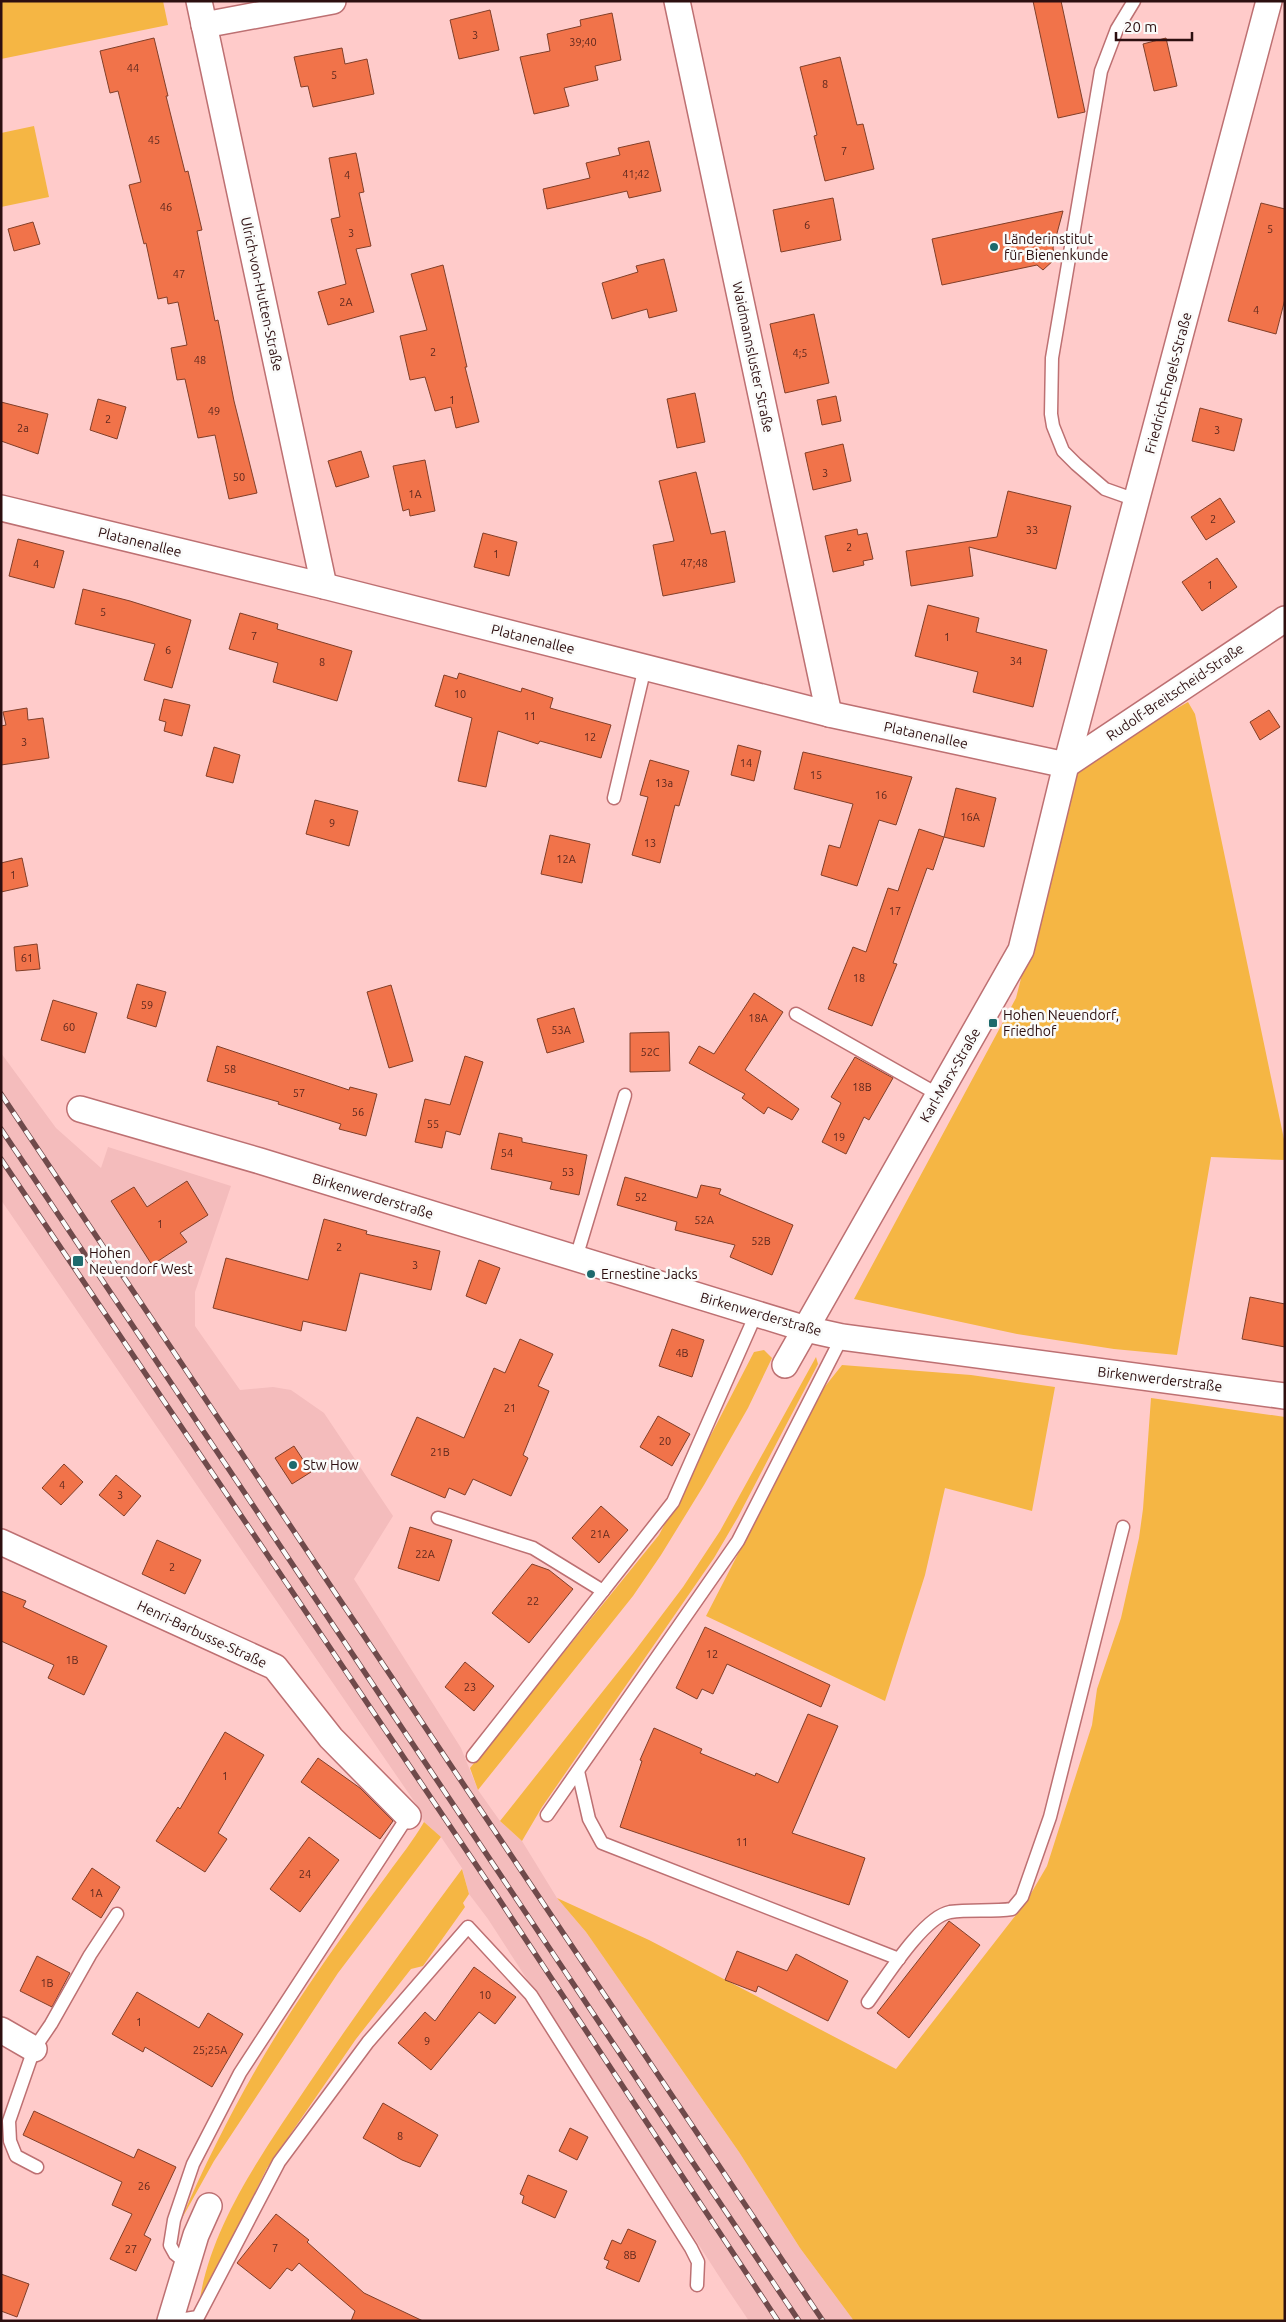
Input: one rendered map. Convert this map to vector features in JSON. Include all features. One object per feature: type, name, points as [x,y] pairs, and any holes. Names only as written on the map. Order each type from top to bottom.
[{"type":"street","name":"Ulrich-von-Hutten-Straße","points":[[199,1],[324,586]]},
{"type":"street","points":[[204,25],[333,1]]},
{"type":"street","name":"Waidmannsluster Straße","points":[[677,1],[829,714]]},
{"type":"street","name":"Friedrich-Engels-Straße","points":[[1066,764],[1269,1]]},
{"type":"street","name":"Platanenallee","points":[[1,508],[324,586],[829,714],[1066,764]]},
{"type":"street","name":"Rudolf-Breitscheid-Straße","points":[[1066,764],[1285,619]]},
{"type":"street","name":"Karl-Marx-Straße","points":[[785,1365],[1021,950],[1066,764]]},
{"type":"street","name":"Birkenwerderstraße","points":[[80,1109],[260,1161],[806,1329],[842,1337],[1285,1396]]},
{"type":"street","name":"Henri-Barbusse-Straße","points":[[1,1542],[275,1667],[331,1738],[408,1816]]},
{"type":"street","points":[[1,2030],[34,2049]]},
{"type":"street","points":[[171,2318],[196,2235],[209,2206]]},
{"type":"lane","points":[[1134,1],[1117,29],[1101,71],[1052,358],[1051,414],[1053,426],[1063,451],[1105,490],[1136,500]]},
{"type":"lane","points":[[614,798],[646,667]]},
{"type":"lane","points":[[796,1014],[939,1094]]},
{"type":"lane","points":[[576,1258],[625,1095]]},
{"type":"lane","points":[[473,1756],[673,1502],[756,1314]]},
{"type":"lane","points":[[546,1815],[738,1541],[842,1337]]},
{"type":"lane","points":[[438,1518],[533,1548],[603,1591]]},
{"type":"lane","points":[[868,2002],[899,1959],[929,1923],[949,1912],[993,1912],[1012,1909],[1022,1897],[1050,1817],[1123,1527]]},
{"type":"lane","points":[[578,1771],[589,1819],[602,1843],[899,1959]]},
{"type":"lane","points":[[187,2264],[175,2254],[170,2245],[174,2220],[193,2164],[245,2064],[408,1816]]},
{"type":"lane","points":[[37,2167],[16,2156],[10,2141],[10,2121],[34,2049],[51,2024],[90,1955],[117,1914]]},
{"type":"lane","points":[[171,2318],[185,2319],[198,2317],[279,2162],[368,2042],[468,1927],[531,1995],[692,2248],[698,2262],[697,2285]]},
{"type":"shaded area","points":[[1,1],[163,1],[168,25],[1,59]]},
{"type":"shaded area","points":[[34,126],[49,197],[1,207],[1,133]]},
{"type":"shaded area","points":[[1188,702],[1195,714],[1285,1144],[1285,1160],[1211,1157],[1177,1355],[1114,1349],[1017,1334],[854,1299],[1016,998],[1050,866],[1072,768]]},
{"type":"shaded area","points":[[1,1053],[56,1128],[101,1168],[108,1147],[231,1186],[195,1292],[195,1326],[240,1390],[273,1387],[291,1390],[324,1413],[393,1516],[354,1579],[461,1748],[478,1790],[500,1821],[522,1841],[557,1898],[586,1932],[739,2152],[800,2248],[854,2321],[749,2321],[726,2287],[488,1919],[469,1894],[462,1868],[441,1837],[424,1822],[416,1804],[1,1200]]},
{"type":"shaded area","points":[[764,1350],[772,1358],[748,1408],[661,1555],[633,1596],[478,1790],[470,1768],[659,1535],[754,1352]]},
{"type":"shaded area","points":[[816,1357],[818,1364],[738,1517],[714,1558],[542,1807],[522,1841],[500,1821],[683,1587],[720,1531]]},
{"type":"shaded area","points":[[842,1365],[971,1375],[1055,1387],[1032,1511],[945,1488],[925,1575],[885,1701],[706,1616],[823,1389]]},
{"type":"shaded area","points":[[1151,1398],[1285,1417],[1285,2321],[854,2321],[800,2248],[739,2152],[586,1932],[557,1898],[649,1940],[896,2069],[1026,1902],[1047,1866],[1092,1725],[1097,1689],[1121,1618],[1139,1538],[1143,1509]]},
{"type":"shaded area","points":[[424,1822],[441,1837],[338,1973],[214,2161],[181,2220],[223,2129],[272,2042],[327,1958]]},
{"type":"shaded area","points":[[462,1869],[469,1894],[463,1903],[465,1907],[423,1966],[411,1969],[356,2039],[267,2168],[199,2305],[205,2275],[215,2245],[227,2216],[258,2160],[347,2028]]},
{"type":"building","points":[[1033,1],[1061,1],[1085,112],[1058,118]]},
{"type":"building","points":[[490,10],[499,50],[459,59],[450,20]]},
{"type":"building","points":[[612,13],[621,60],[595,66],[598,80],[564,88],[569,106],[534,114],[520,57],[550,51],[547,34],[581,26],[580,20]]},
{"type":"building","points":[[154,38],[185,172],[188,171],[202,230],[197,231],[215,321],[218,320],[234,401],[257,493],[229,499],[215,435],[198,438],[185,379],[177,380],[171,348],[187,345],[178,302],[168,304],[167,297],[158,299],[146,243],[144,244],[129,185],[141,182],[118,91],[110,93],[100,51]]},
{"type":"building","points":[[1166,38],[1177,86],[1154,91],[1143,44]]},
{"type":"building","points":[[342,48],[345,64],[367,59],[374,94],[313,107],[308,86],[301,87],[294,57]]},
{"type":"building","points":[[840,57],[857,125],[863,124],[874,169],[825,181],[814,136],[817,135],[800,67]]},
{"type":"building","points":[[649,141],[661,191],[629,198],[627,191],[547,209],[543,189],[590,178],[586,163],[620,155],[618,148]]},
{"type":"building","points":[[356,153],[364,192],[359,193],[371,246],[356,249],[374,312],[328,325],[318,292],[346,284],[331,219],[340,217],[329,158]]},
{"type":"building","points":[[833,198],[841,240],[781,252],[773,210]]},
{"type":"building","points":[[1261,203],[1285,209],[1285,299],[1276,334],[1228,321]]},
{"type":"building","name":"Länderinstitut für Bienenkunde","points":[[1063,211],[1053,248],[1055,259],[1043,270],[1037,265],[942,285],[932,239]]},
{"type":"building","points":[[33,222],[40,244],[14,251],[8,229]]},
{"type":"building","points":[[664,259],[677,311],[649,318],[647,309],[612,319],[602,283],[638,272],[636,266]]},
{"type":"building","points":[[443,265],[479,422],[456,428],[451,407],[435,411],[425,377],[410,380],[400,336],[427,330],[411,274]]},
{"type":"building","points":[[814,314],[829,383],[785,393],[770,324]]},
{"type":"building","points":[[695,393],[705,442],[677,448],[667,399]]},
{"type":"building","points":[[836,396],[841,421],[822,425],[817,400]]},
{"type":"building","points":[[98,399],[126,407],[117,439],[90,430]]},
{"type":"building","points":[[1,402],[48,414],[38,454],[1,441]]},
{"type":"building","points":[[1200,408],[1242,419],[1234,451],[1192,441]]},
{"type":"building","points":[[843,444],[851,481],[813,490],[805,453]]},
{"type":"building","points":[[361,451],[369,477],[336,487],[328,461]]},
{"type":"building","points":[[425,460],[435,511],[410,516],[409,509],[403,511],[393,466]]},
{"type":"building","points":[[696,472],[711,534],[725,531],[735,582],[663,596],[653,545],[674,541],[659,481]]},
{"type":"building","points":[[1008,491],[1071,506],[1056,569],[969,547],[973,576],[911,586],[906,551],[997,537]]},
{"type":"building","points":[[1220,498],[1235,522],[1206,540],[1191,517]]},
{"type":"building","points":[[857,529],[858,535],[867,533],[873,559],[863,561],[864,565],[833,572],[825,536]]},
{"type":"building","points":[[483,533],[517,542],[509,576],[474,567]]},
{"type":"building","points":[[18,539],[64,551],[54,588],[9,576]]},
{"type":"building","points":[[1217,558],[1237,587],[1202,611],[1182,582]]},
{"type":"building","points":[[83,589],[191,620],[172,688],[144,680],[155,644],[75,624]]},
{"type":"building","points":[[928,605],[979,618],[976,632],[1047,650],[1033,707],[973,692],[978,672],[915,656]]},
{"type":"building","points":[[240,613],[278,624],[277,629],[352,651],[337,701],[273,682],[278,663],[229,649]]},
{"type":"building","points":[[459,673],[521,692],[522,688],[553,698],[550,708],[611,725],[601,758],[540,741],[538,744],[498,731],[486,787],[458,781],[472,718],[435,706],[444,675],[457,679]]},
{"type":"building","points":[[164,699],[190,705],[182,736],[164,731],[166,722],[159,720]]},
{"type":"building","points":[[27,708],[28,720],[43,718],[49,758],[1,765],[1,726],[6,725],[3,712]]},
{"type":"building","points":[[1269,710],[1280,727],[1260,740],[1250,722]]},
{"type":"building","points":[[738,745],[761,751],[754,781],[731,775]]},
{"type":"building","points":[[214,747],[240,755],[233,783],[206,776]]},
{"type":"building","points":[[803,752],[912,777],[896,825],[879,820],[857,886],[821,875],[829,845],[840,848],[853,804],[794,789]]},
{"type":"building","points":[[650,760],[689,771],[679,806],[675,805],[660,863],[632,855],[648,797],[640,795]]},
{"type":"building","points":[[956,788],[996,798],[984,847],[944,837]]},
{"type":"building","points":[[315,800],[358,811],[349,846],[306,834]]},
{"type":"building","points":[[919,829],[944,837],[933,870],[927,868],[893,963],[897,964],[872,1026],[828,1009],[853,947],[866,952],[888,888],[898,891]]},
{"type":"building","points":[[550,835],[590,844],[582,883],[541,874]]},
{"type":"building","points":[[22,858],[28,886],[1,892],[1,863]]},
{"type":"building","points":[[37,944],[40,969],[16,971],[14,947]]},
{"type":"building","points":[[137,984],[166,992],[156,1027],[127,1018]]},
{"type":"building","points":[[391,985],[413,1061],[389,1068],[367,992]]},
{"type":"building","points":[[754,993],[783,1012],[745,1070],[799,1109],[792,1120],[768,1107],[764,1114],[742,1098],[745,1094],[689,1063],[699,1046],[714,1054]]},
{"type":"building","points":[[53,1000],[97,1013],[85,1053],[41,1040]]},
{"type":"building","points":[[574,1008],[584,1042],[547,1053],[537,1019]]},
{"type":"building","points":[[669,1032],[670,1071],[630,1072],[630,1033]]},
{"type":"building","points":[[217,1046],[349,1090],[350,1087],[377,1094],[366,1136],[339,1129],[341,1124],[278,1104],[279,1102],[207,1081]]},
{"type":"building","points":[[465,1056],[483,1062],[460,1135],[446,1131],[442,1148],[415,1142],[425,1099],[450,1105]]},
{"type":"building","points":[[855,1057],[893,1078],[869,1120],[864,1117],[846,1154],[822,1142],[841,1103],[831,1097]]},
{"type":"building","points":[[499,1133],[522,1138],[522,1142],[587,1155],[579,1195],[550,1189],[552,1182],[491,1169]]},
{"type":"building","points":[[625,1177],[697,1198],[701,1185],[721,1189],[719,1194],[793,1225],[772,1275],[730,1257],[735,1245],[675,1230],[677,1222],[617,1205]]},
{"type":"building","points":[[187,1181],[208,1215],[180,1233],[187,1242],[152,1265],[111,1201],[134,1187],[147,1207]]},
{"type":"building","points":[[324,1219],[367,1231],[366,1234],[440,1251],[431,1290],[360,1273],[346,1331],[303,1321],[301,1331],[213,1308],[226,1258],[308,1280]]},
{"type":"building","points":[[479,1260],[500,1268],[486,1304],[466,1296]]},
{"type":"building","points":[[1250,1297],[1285,1304],[1285,1347],[1242,1339]]},
{"type":"building","points":[[672,1329],[704,1340],[692,1377],[659,1366]]},
{"type":"building","points":[[520,1339],[553,1354],[538,1386],[549,1391],[523,1455],[528,1458],[511,1496],[473,1479],[465,1495],[449,1488],[445,1498],[391,1475],[417,1417],[464,1438],[494,1368],[505,1373]]},
{"type":"building","points":[[658,1416],[690,1434],[672,1466],[640,1447]]},
{"type":"building","name":"Stw How","points":[[294,1446],[311,1472],[292,1484],[275,1458]]},
{"type":"building","points":[[64,1464],[83,1482],[61,1505],[42,1488]]},
{"type":"building","points":[[116,1475],[141,1496],[124,1516],[99,1495]]},
{"type":"building","points":[[601,1506],[628,1530],[599,1563],[572,1538]]},
{"type":"building","points":[[410,1527],[452,1540],[439,1581],[398,1568]]},
{"type":"building","points":[[157,1540],[201,1560],[185,1594],[142,1574]]},
{"type":"building","points":[[532,1564],[549,1570],[573,1589],[529,1643],[492,1613]]},
{"type":"building","points":[[1,1591],[26,1601],[23,1607],[107,1646],[84,1695],[48,1678],[54,1665],[1,1641]]},
{"type":"building","points":[[705,1627],[830,1685],[821,1707],[727,1664],[713,1694],[702,1689],[697,1699],[676,1688]]},
{"type":"building","points":[[465,1662],[494,1686],[474,1711],[445,1687]]},
{"type":"building","points":[[808,1714],[838,1726],[792,1833],[865,1858],[849,1905],[620,1827],[642,1761],[640,1760],[654,1728],[702,1749],[700,1753],[755,1776],[756,1773],[778,1783]]},
{"type":"building","points":[[225,1732],[264,1755],[218,1833],[227,1839],[205,1872],[156,1841],[178,1807],[180,1809]]},
{"type":"building","points":[[318,1758],[360,1788],[393,1821],[380,1839],[301,1782]]},
{"type":"building","points":[[309,1837],[339,1860],[300,1912],[270,1889]]},
{"type":"building","points":[[92,1868],[120,1887],[101,1918],[72,1899]]},
{"type":"building","points":[[949,1921],[980,1945],[909,2038],[877,2013]]},
{"type":"building","points":[[737,1951],[787,1971],[796,1954],[848,1981],[828,2021],[758,1986],[756,1992],[725,1980]]},
{"type":"building","points":[[37,1956],[70,1973],[52,2007],[20,1991]]},
{"type":"building","points":[[474,1967],[516,1997],[495,2024],[479,2012],[431,2070],[398,2043],[425,2012],[435,2021]]},
{"type":"building","points":[[137,1992],[199,2028],[208,2013],[243,2034],[212,2087],[145,2047],[143,2052],[112,2034]]},
{"type":"building","points":[[383,2103],[438,2135],[420,2167],[402,2160],[363,2138]]},
{"type":"building","points":[[34,2111],[134,2158],[138,2149],[176,2167],[144,2235],[151,2239],[136,2271],[110,2259],[132,2214],[112,2205],[122,2182],[23,2135]]},
{"type":"building","points":[[570,2128],[588,2137],[577,2160],[559,2151]]},
{"type":"building","points":[[528,2175],[567,2191],[555,2218],[522,2203],[524,2196],[520,2194]]},
{"type":"building","points":[[276,2214],[309,2240],[307,2242],[364,2293],[423,2321],[351,2321],[355,2311],[299,2263],[292,2271],[287,2268],[270,2289],[237,2263]]},
{"type":"building","points":[[628,2229],[656,2241],[639,2282],[606,2268],[609,2261],[604,2259],[612,2240],[621,2244]]},
{"type":"building","points":[[1,2274],[29,2284],[17,2317],[1,2311]]},
{"type":"railway","points":[[1,1094],[823,2321]]},
{"type":"railway","points":[[1,1129],[799,2321]]},
{"type":"railway","points":[[1,1159],[493,1890],[778,2321]]},
{"type":"place","name":"Länderinstitut für Bienenkunde","points":[[994,247]]},
{"type":"place","name":"Hohen Neuendorf, Friedhof","points":[[993,1023]]},
{"type":"place","name":"Hohen Neuendorf West","points":[[78,1261]]},
{"type":"place","name":"Ernestine Jacks","points":[[591,1274]]},
{"type":"place","name":"Stw How","points":[[293,1465]]}]
